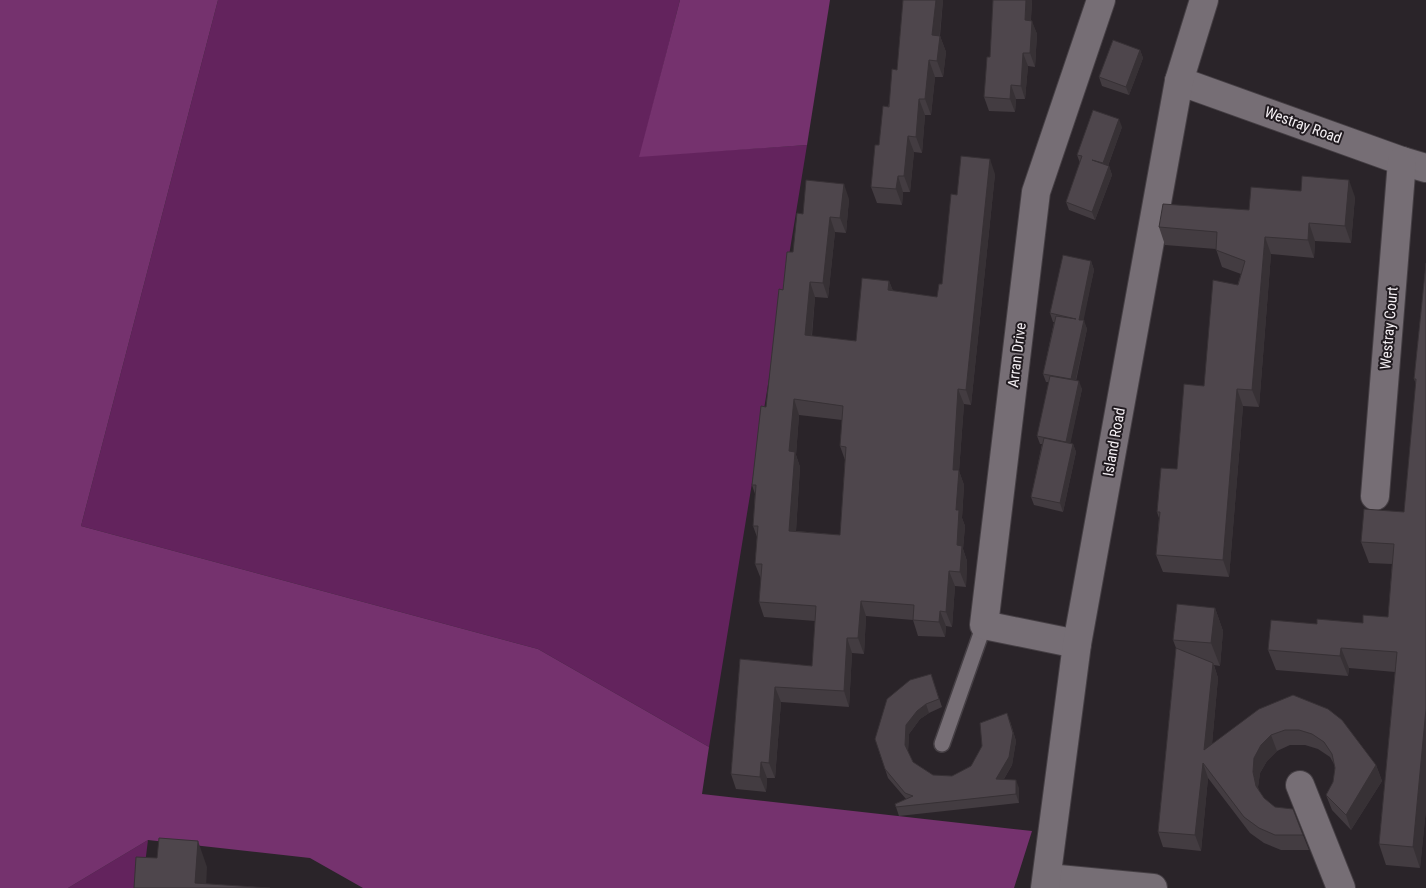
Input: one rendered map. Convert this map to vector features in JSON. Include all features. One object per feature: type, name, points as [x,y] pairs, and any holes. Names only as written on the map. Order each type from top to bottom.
[{"type":"street","name":"Arran Drive","points":[[984,625],[1036,192],[1102,0]]},
{"type":"street","name":"Island Road","points":[[1047,883],[1077,644],[1179,81],[1204,0]]},
{"type":"street","name":"Westray Road","points":[[1179,81],[1414,165]]},
{"type":"street","name":"Westray Court","points":[[1376,496],[1414,165]]},
{"type":"street","points":[[984,625],[1077,644]]},
{"type":"street","points":[[1300,785],[1341,888]]},
{"type":"street","points":[[1047,883],[1153,888]]},
{"type":"lane","points":[[942,744],[984,625]]},
{"type":"shaded area","points":[[0,0],[218,0],[81,526],[538,649],[709,747],[702,794],[1032,831],[1014,888],[363,888],[310,858],[148,840],[68,888],[0,888]]},
{"type":"shaded area","points":[[218,0],[680,0],[640,156],[807,145],[709,747],[538,649],[81,526]]},
{"type":"shaded area","points":[[680,0],[830,0],[807,145],[639,157]]},
{"type":"shaded area","points":[[148,840],[142,888],[68,888]]},
{"type":"building","points":[[903,0],[936,0],[932,35],[940,36],[937,61],[929,60],[925,99],[919,99],[916,137],[908,136],[904,176],[898,176],[896,189],[871,187],[875,145],[879,145],[883,106],[889,107],[892,69],[897,70]]},
{"type":"building","points":[[993,0],[1026,0],[1025,20],[1032,21],[1030,53],[1023,53],[1021,86],[1011,85],[1010,99],[984,97],[987,57],[990,57]]},
{"type":"building","points":[[1113,40],[1140,50],[1126,87],[1099,77]]},
{"type":"building","points":[[1093,110],[1119,119],[1103,163],[1092,160],[1109,166],[1092,212],[1066,202],[1082,156],[1077,155]]},
{"type":"building","points":[[961,156],[990,159],[966,390],[958,389],[953,470],[959,470],[956,510],[959,510],[957,545],[962,546],[960,572],[949,571],[946,612],[940,611],[939,622],[913,620],[914,605],[861,601],[858,638],[847,638],[844,691],[775,687],[769,763],[761,762],[760,777],[731,774],[740,659],[812,666],[816,606],[759,602],[762,564],[755,564],[758,526],[753,526],[756,485],[752,485],[761,406],[766,407],[779,289],[783,290],[787,252],[793,252],[797,213],[803,214],[806,180],[844,184],[840,218],[830,217],[823,283],[810,282],[805,335],[856,341],[862,278],[889,281],[888,290],[937,297],[939,284],[942,284],[951,194],[957,195]],"holes":[[[794,399],[843,406],[840,446],[846,447],[840,535],[789,531],[795,452],[789,451]]]},
{"type":"building","points":[[1302,176],[1349,180],[1345,226],[1309,223],[1308,240],[1265,237],[1252,390],[1237,389],[1223,560],[1156,555],[1160,512],[1157,512],[1161,468],[1177,469],[1184,384],[1204,386],[1213,280],[1238,285],[1245,261],[1216,250],[1217,232],[1159,227],[1163,204],[1249,210],[1251,187],[1301,191]]},
{"type":"building","points":[[1063,255],[1091,261],[1079,320],[1084,320],[1071,379],[1043,374],[1056,316],[1076,319],[1050,313]]},
{"type":"building","points":[[1426,263],[1426,709],[1413,847],[1379,844],[1397,652],[1341,648],[1340,656],[1268,650],[1271,620],[1317,624],[1317,619],[1363,623],[1363,615],[1388,617],[1394,544],[1361,542],[1364,509],[1404,512],[1416,379],[1414,379]]},
{"type":"building","points":[[1050,376],[1079,381],[1066,442],[1037,436]]},
{"type":"building","points":[[1044,438],[1073,444],[1060,503],[1031,497]]},
{"type":"building","points":[[1177,604],[1215,608],[1211,643],[1173,640]]},
{"type":"building","points":[[1176,648],[1213,663],[1204,750],[1259,709],[1293,695],[1328,709],[1342,720],[1376,765],[1346,815],[1326,795],[1333,782],[1335,768],[1332,754],[1324,742],[1312,734],[1299,730],[1285,730],[1271,735],[1261,745],[1254,758],[1253,772],[1256,786],[1264,798],[1275,807],[1293,809],[1303,835],[1275,835],[1259,828],[1244,817],[1203,763],[1195,835],[1158,832]]},
{"type":"building","points":[[931,674],[939,699],[926,704],[917,711],[906,725],[905,745],[913,762],[933,775],[952,776],[971,766],[982,746],[980,723],[1007,713],[1013,733],[1009,757],[996,779],[1016,780],[1016,794],[896,807],[895,804],[913,796],[905,793],[885,769],[875,739],[887,699],[910,680]]},
{"type":"building","points":[[159,838],[198,841],[195,883],[270,888],[134,888],[136,857],[157,858]]}]
